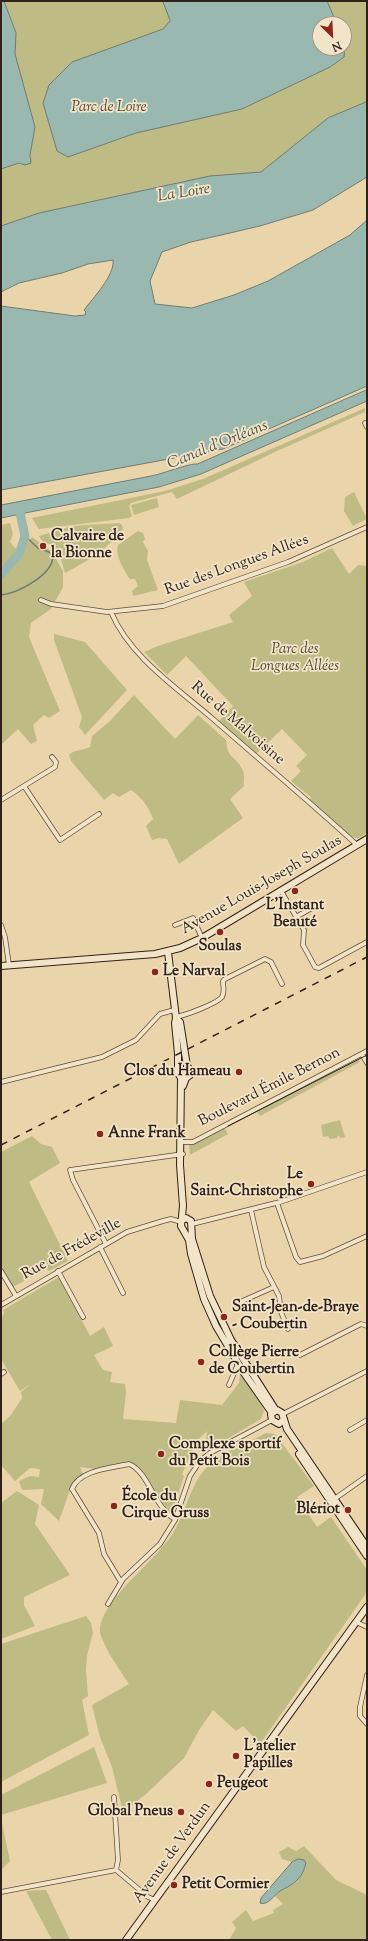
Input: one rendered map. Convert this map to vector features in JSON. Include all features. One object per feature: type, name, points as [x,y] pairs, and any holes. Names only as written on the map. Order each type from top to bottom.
[{"type":"street","name":"Rue des Longues Allées","points":[[41,600],[51,604],[111,612],[163,606],[288,562],[367,527]]},
{"type":"street","name":"Rue de Malvoisine","points":[[111,612],[117,625],[156,670],[357,845]]},
{"type":"street","points":[[1,800],[55,767],[56,762],[52,757]]},
{"type":"street","points":[[24,786],[60,840],[99,814]]},
{"type":"street","name":"Avenue Louis-Joseph Soulas","points":[[1,966],[168,952],[180,948],[202,938],[367,840]]},
{"type":"street","points":[[282,891],[304,930],[303,946],[315,967],[318,968],[367,942]]},
{"type":"street","points":[[296,917],[317,905]]},
{"type":"street","points":[[175,925],[193,918],[202,938]]},
{"type":"street","points":[[1,926],[5,937],[9,965]]},
{"type":"street","points":[[168,952],[176,1018],[178,1075],[184,1078]]},
{"type":"street","points":[[176,1018],[186,1015],[219,999],[224,992],[223,982],[225,979],[265,959],[271,962],[282,984]]},
{"type":"street","points":[[1,1082],[102,1057],[136,1040],[160,1014],[174,1010]]},
{"type":"street","points":[[176,1018],[180,1022],[184,1039],[187,1066],[191,1073],[184,1078],[183,1085],[183,1206],[181,1221],[183,1229],[189,1240],[191,1254],[204,1299],[225,1343],[238,1364],[274,1412]]},
{"type":"street","name":"Boulevard Émile Bernon","points":[[182,1142],[193,1142],[367,1051]]},
{"type":"street","points":[[362,1054],[367,1063]]},
{"type":"street","points":[[178,1069],[183,1066],[187,1066]]},
{"type":"street","points":[[106,1244],[73,1180],[70,1170],[182,1154]]},
{"type":"street","points":[[182,1154],[186,1206],[191,1223],[192,1239],[210,1296],[230,1340],[255,1378],[274,1412],[274,1422],[284,1431],[367,1547]]},
{"type":"street","points":[[183,1229],[187,1230],[191,1223],[277,1203],[367,1173]]},
{"type":"street","points":[[277,1203],[288,1237],[296,1257],[300,1262],[323,1256],[367,1236]]},
{"type":"street","points":[[251,1210],[264,1267],[280,1300],[281,1312],[288,1329]]},
{"type":"street","points":[[181,1221],[186,1218],[191,1223]]},
{"type":"street","name":"Rue de Frédeville","points":[[1,1305],[127,1232],[163,1220],[171,1219],[181,1221]]},
{"type":"street","points":[[100,1247],[124,1293]]},
{"type":"street","points":[[1,1271],[16,1296]]},
{"type":"street","points":[[58,1271],[83,1317]]},
{"type":"street","points":[[238,1303],[274,1287]]},
{"type":"street","points":[[300,1355],[361,1324],[367,1326]]},
{"type":"street","points":[[229,1385],[238,1364]]},
{"type":"street","points":[[108,1604],[121,1582],[160,1544],[175,1519],[190,1476],[200,1461],[210,1453],[274,1422],[367,1371]]},
{"type":"street","points":[[274,1412],[281,1411],[287,1428],[367,1556]]},
{"type":"street","points":[[350,1430],[367,1420]]},
{"type":"street","points":[[121,1582],[104,1554],[99,1533],[72,1489],[73,1485],[90,1473],[129,1464],[139,1472],[166,1513],[175,1519]]},
{"type":"street","points":[[332,1500],[367,1476]]},
{"type":"street","name":"Avenue de Verdun","points":[[126,1940],[367,1607]]},
{"type":"street","points":[[356,1622],[367,1627]]},
{"type":"street","points":[[367,1675],[360,1707],[360,1716],[367,1724]]},
{"type":"street","points":[[114,1797],[118,1860],[116,1870]]},
{"type":"street","points":[[116,1870],[148,1897],[155,1900]]},
{"type":"street","points":[[1,1892],[116,1870]]},
{"type":"green space","name":"Parc de Loire","points":[[1,1],[367,1],[367,120],[273,179],[1,244]]},
{"type":"green space","points":[[365,408],[365,412],[277,451],[177,499],[172,492],[131,503],[129,506],[132,516],[129,518],[39,529],[32,518],[165,491],[203,479]]},
{"type":"green space","points":[[354,492],[367,519],[353,526],[344,511],[345,497]]},
{"type":"green space","points":[[157,498],[159,507],[134,515],[131,505]]},
{"type":"green space","points":[[10,523],[13,534],[10,542],[14,547],[20,551],[32,537],[52,552],[63,571],[63,587],[51,609],[31,623],[29,637],[60,711],[49,718],[44,715],[33,725],[37,741],[31,744],[18,729],[1,745],[1,525]]},
{"type":"green space","points":[[119,523],[122,525],[123,529],[104,549],[81,565],[65,573],[61,558],[56,550],[48,543],[43,542],[39,536],[72,526]]},
{"type":"green space","points":[[138,531],[143,533],[145,539],[143,542],[148,551],[147,560],[158,590],[133,596],[132,591],[138,586],[135,579],[130,579],[123,567],[117,549],[118,545]]},
{"type":"green space","name":"Parc des Longues Allées","points":[[332,548],[349,574],[358,565],[367,566],[367,833],[362,837],[357,838],[352,837],[340,828],[310,800],[311,797],[291,781],[301,771],[296,766],[307,755],[282,729],[256,754],[219,721],[233,706],[186,656],[167,675],[144,652],[158,646],[233,622],[229,615],[252,596],[244,582],[303,562]]},
{"type":"green space","points":[[54,634],[85,642],[127,690],[85,735],[79,727],[82,717],[54,640]]},
{"type":"green space","points":[[134,695],[175,739],[198,715],[226,740],[228,750],[243,770],[244,786],[230,799],[243,818],[179,864],[167,839],[159,838],[152,840],[146,826],[153,819],[142,799],[131,790],[119,797],[113,793],[104,800],[71,761],[69,755],[90,747],[92,736],[110,721]]},
{"type":"green space","points":[[358,1059],[360,1062],[260,1116],[256,1110],[302,1089]]},
{"type":"green space","points":[[340,1120],[345,1137],[340,1138],[339,1135],[337,1138],[330,1139],[328,1136],[323,1137],[321,1125]]},
{"type":"green space","points":[[224,1127],[228,1134],[190,1155],[189,1144]]},
{"type":"green space","points":[[32,1136],[41,1144],[52,1147],[60,1163],[29,1182],[68,1261],[49,1271],[47,1269],[13,1287],[1,1265],[1,1152]]},
{"type":"green space","points":[[59,1277],[90,1336],[104,1327],[113,1346],[94,1355],[103,1370],[112,1372],[110,1382],[125,1384],[126,1393],[123,1419],[176,1423],[180,1400],[222,1405],[239,1383],[240,1375],[252,1388],[264,1410],[261,1419],[208,1450],[206,1443],[207,1431],[196,1442],[182,1474],[184,1476],[171,1515],[135,1466],[129,1463],[95,1469],[80,1467],[83,1475],[72,1484],[59,1521],[41,1504],[44,1489],[22,1490],[19,1481],[30,1476],[39,1477],[40,1469],[30,1468],[15,1481],[1,1465],[1,1424],[11,1415],[22,1398],[21,1392],[32,1383],[20,1391],[1,1359],[1,1320],[4,1313],[3,1310]]},
{"type":"green space","points":[[266,1433],[275,1434],[314,1486],[297,1497],[317,1527],[331,1517],[367,1570],[367,1592],[260,1744],[243,1726],[236,1731],[213,1710],[199,1730],[184,1758],[146,1794],[123,1812],[112,1767],[100,1737],[92,1705],[129,1684],[106,1648],[100,1633],[103,1618],[116,1596],[155,1556],[171,1537],[193,1488],[203,1471],[216,1459]]},
{"type":"green space","points":[[17,1491],[39,1505],[35,1524],[70,1575],[24,1597],[24,1605],[35,1626],[1,1639],[1,1503]]},
{"type":"green space","points":[[86,1616],[91,1623],[93,1633],[87,1655],[86,1670],[88,1696],[82,1700],[89,1735],[1,1782],[1,1644]]},
{"type":"green space","points":[[94,1747],[107,1783],[1,1815],[1,1795]]},
{"type":"green space","points":[[1,1818],[10,1861],[1,1870]]},
{"type":"green space","points":[[304,1846],[336,1880],[367,1895],[367,1940],[229,1940],[236,1928],[232,1922],[246,1910],[253,1921],[274,1913],[273,1910],[283,1904],[275,1896],[293,1884],[299,1859],[292,1862],[282,1859],[279,1852],[288,1847],[296,1851]]},
{"type":"green space","points":[[46,1890],[70,1940],[52,1940],[26,1891]]},
{"type":"water","points":[[1,1],[4,1],[16,33],[15,54],[35,127],[30,155],[31,163],[25,165],[19,163],[1,169]]},
{"type":"water","points":[[163,1],[327,1],[334,16],[312,16],[312,56],[344,57],[330,67],[242,109],[136,133],[68,157],[57,151],[43,103],[49,85],[72,62],[163,29],[170,21]]},
{"type":"water","points":[[367,102],[367,177],[313,210],[260,226],[191,242],[162,252],[150,281],[155,304],[192,308],[234,295],[268,281],[350,235],[367,220],[367,386],[223,449],[1,490],[1,306],[75,316],[85,315],[86,312],[84,310],[103,286],[111,272],[113,260],[88,264],[62,273],[19,283],[1,292],[1,226],[39,213],[210,176],[261,172],[328,118]]},
{"type":"water","points":[[367,390],[367,401],[201,474],[159,487],[25,513],[21,516],[16,515],[1,518],[1,505],[151,476],[188,465],[197,464]]},
{"type":"water","points":[[299,1859],[304,1860],[306,1863],[300,1877],[280,1891],[268,1902],[263,1904],[260,1903],[261,1898],[292,1862]]},
{"type":"waterway","points":[[1,575],[20,552],[25,536],[19,508]]},
{"type":"waterway","points":[[1,595],[16,591],[33,582],[47,570],[51,563],[53,556],[49,552],[38,548],[25,536]]},
{"type":"tram line","points":[[228,1126],[367,1055]]},
{"type":"railway","points":[[1,1145],[367,957]]},
{"type":"place","name":"Calvaire de la Bionne","points":[[43,546]]},
{"type":"place","name":"L'Instant Beauté","points":[[295,891]]},
{"type":"place","name":"Soulas","points":[[220,932]]},
{"type":"place","name":"Le Narval","points":[[155,972]]},
{"type":"place","name":"Clos du Hameau","points":[[239,1072]]},
{"type":"place","name":"Anne Frank","points":[[100,1134]]},
{"type":"place","name":"Le Saint-Christophe","points":[[311,1184]]},
{"type":"place","name":"Saint-Jean-de-Braye - Coubertin","points":[[224,1317]]},
{"type":"place","name":"Collège Pierre de Coubertin","points":[[201,1362]]},
{"type":"place","name":"Complexe sportif du Petit Bois","points":[[161,1454]]},
{"type":"place","name":"École du Cirque Gruss","points":[[114,1506]]},
{"type":"place","name":"Blériot","points":[[348,1510]]},
{"type":"place","name":"L'atelier Papilles","points":[[236,1756]]},
{"type":"place","name":"Peugeot","points":[[209,1784]]},
{"type":"place","name":"Global Pneus","points":[[181,1812]]},
{"type":"place","name":"Petit Cormier","points":[[174,1885]]},
{"type":"water label","name":"La Loire","points":[[184,194]]},
{"type":"water label","name":"Canal d'Orléans","points":[[218,446]]}]
